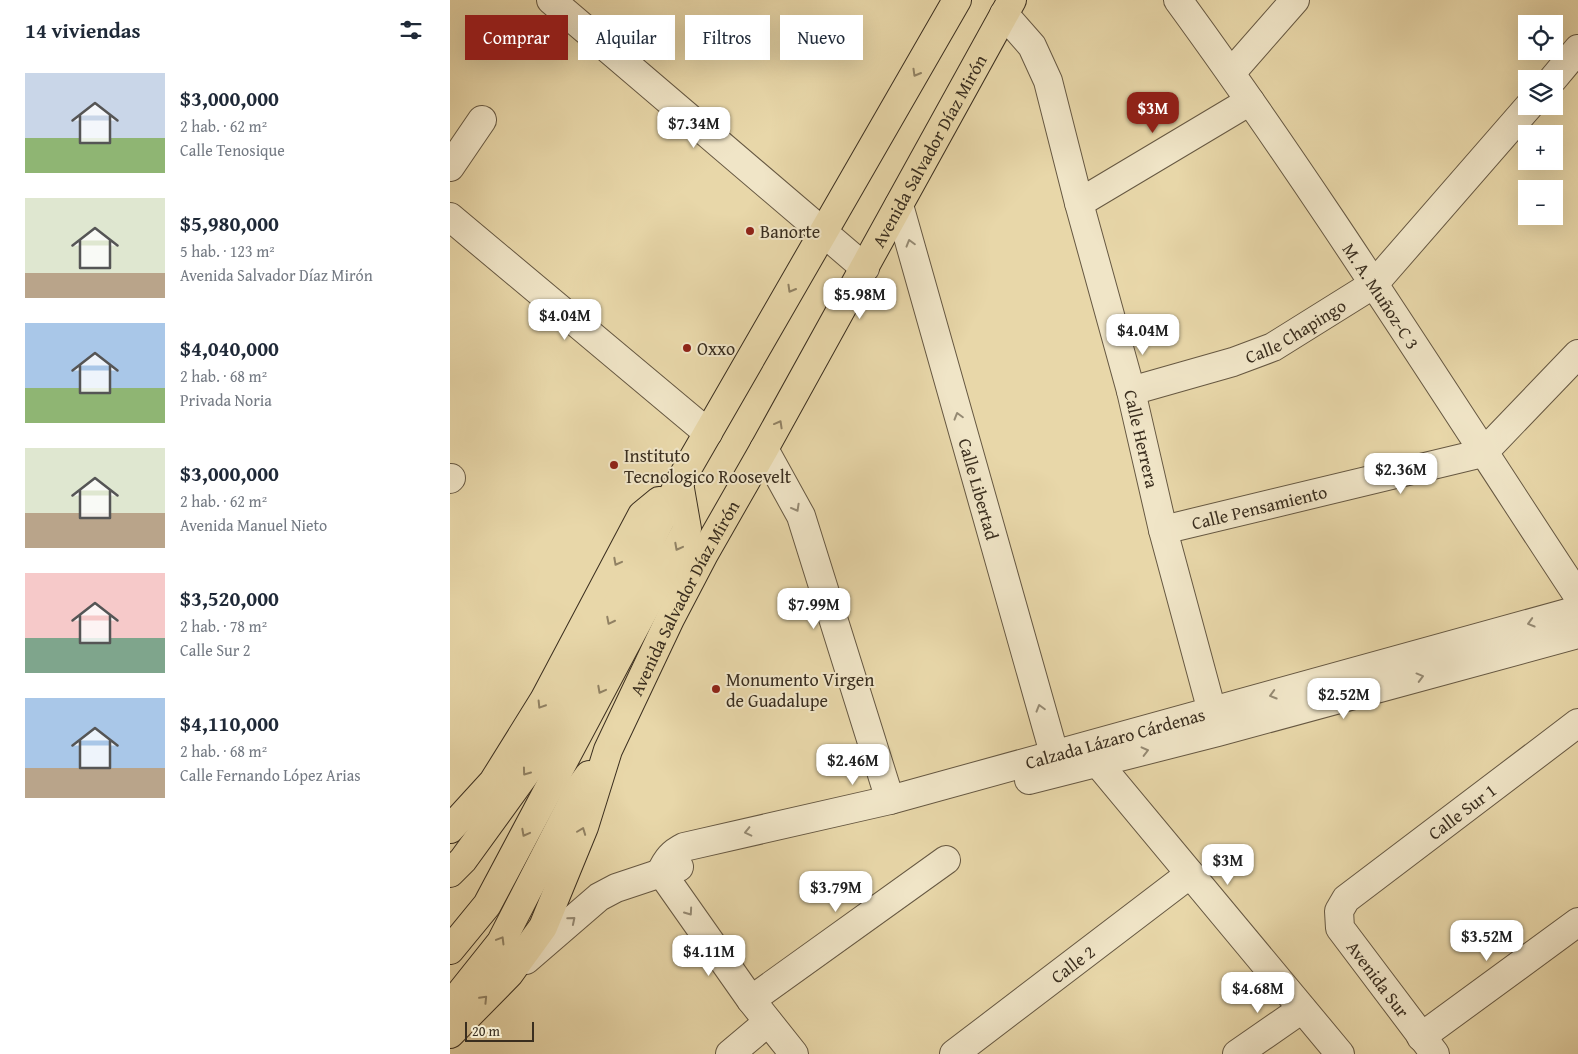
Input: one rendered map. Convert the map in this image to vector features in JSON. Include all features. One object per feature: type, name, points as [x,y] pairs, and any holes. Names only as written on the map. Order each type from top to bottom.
[{"type":"main road","points":[[450,874],[463,860],[554,732],[679,484],[957,0]]},
{"type":"main road","name":"Avenida Salvador Díaz Mirón","points":[[450,1034],[509,974],[543,927],[584,827],[608,750],[642,676],[700,562],[764,450],[1008,7]]},
{"type":"main road","points":[[450,829],[493,782],[544,700],[642,515],[679,484]]},
{"type":"main road","points":[[450,950],[486,905],[687,529],[679,484]]},
{"type":"main road","name":"Avenida Salvador Díaz Mirón","points":[[450,1006],[501,942],[582,786],[608,750]]},
{"type":"street","points":[[551,0],[865,268]]},
{"type":"street","name":"M. A. Muñoz-C 3","points":[[1178,0],[1231,73],[1374,284],[1578,596]]},
{"type":"street","points":[[1231,73],[1295,0]]},
{"type":"street","name":"Calle Herrera","points":[[1008,7],[1032,46],[1048,81],[1078,203],[1131,391],[1163,530],[1214,722]]},
{"type":"street","points":[[1560,70],[1578,49]]},
{"type":"street","points":[[1078,203],[1250,102]]},
{"type":"street","name":"Calle Chapingo","points":[[1131,391],[1233,362],[1273,347],[1374,284],[1521,115]]},
{"type":"street","points":[[450,167],[482,120]]},
{"type":"street","name":"Calle Libertad","points":[[899,205],[1056,764]]},
{"type":"street","points":[[450,217],[708,433]]},
{"type":"street","points":[[1483,453],[1578,354]]},
{"type":"street","points":[[764,450],[801,516],[890,800]]},
{"type":"street","name":"Calle Pensamiento","points":[[1163,530],[1483,453]]},
{"type":"street","name":"Calzada Lázaro Cárdenas","points":[[1214,722],[1578,610]]},
{"type":"street","name":"Calzada Lázaro Cárdenas","points":[[509,974],[599,897],[616,888],[662,872],[1214,722],[1578,634]]},
{"type":"street","name":"Calle Sur 1","points":[[1346,899],[1578,723]]},
{"type":"street","points":[[1091,754],[1340,1054]]},
{"type":"street","name":"Calzada Lázaro Cárdenas","points":[[662,872],[668,858],[684,846],[1056,764]]},
{"type":"street","points":[[750,1000],[946,860]]},
{"type":"street","points":[[662,872],[750,1000],[794,1054]]},
{"type":"street","name":"Calle 2","points":[[954,1054],[1190,874]]},
{"type":"street","name":"Avenida Sur","points":[[1346,899],[1340,911],[1340,928],[1428,1046]]},
{"type":"street","points":[[1428,1046],[1578,922]]},
{"type":"street","points":[[1237,1054],[1302,1009]]},
{"type":"street","points":[[730,1054],[768,1022]]},
{"type":"place","name":"Banorte","points":[[750,231]]},
{"type":"place","name":"Oxxo","points":[[687,348]]},
{"type":"place","name":"Instituto Tecnologico Roosevelt","points":[[614,465]]},
{"type":"place","name":"Monumento Virgen de Guadalupe","points":[[716,689]]}]
